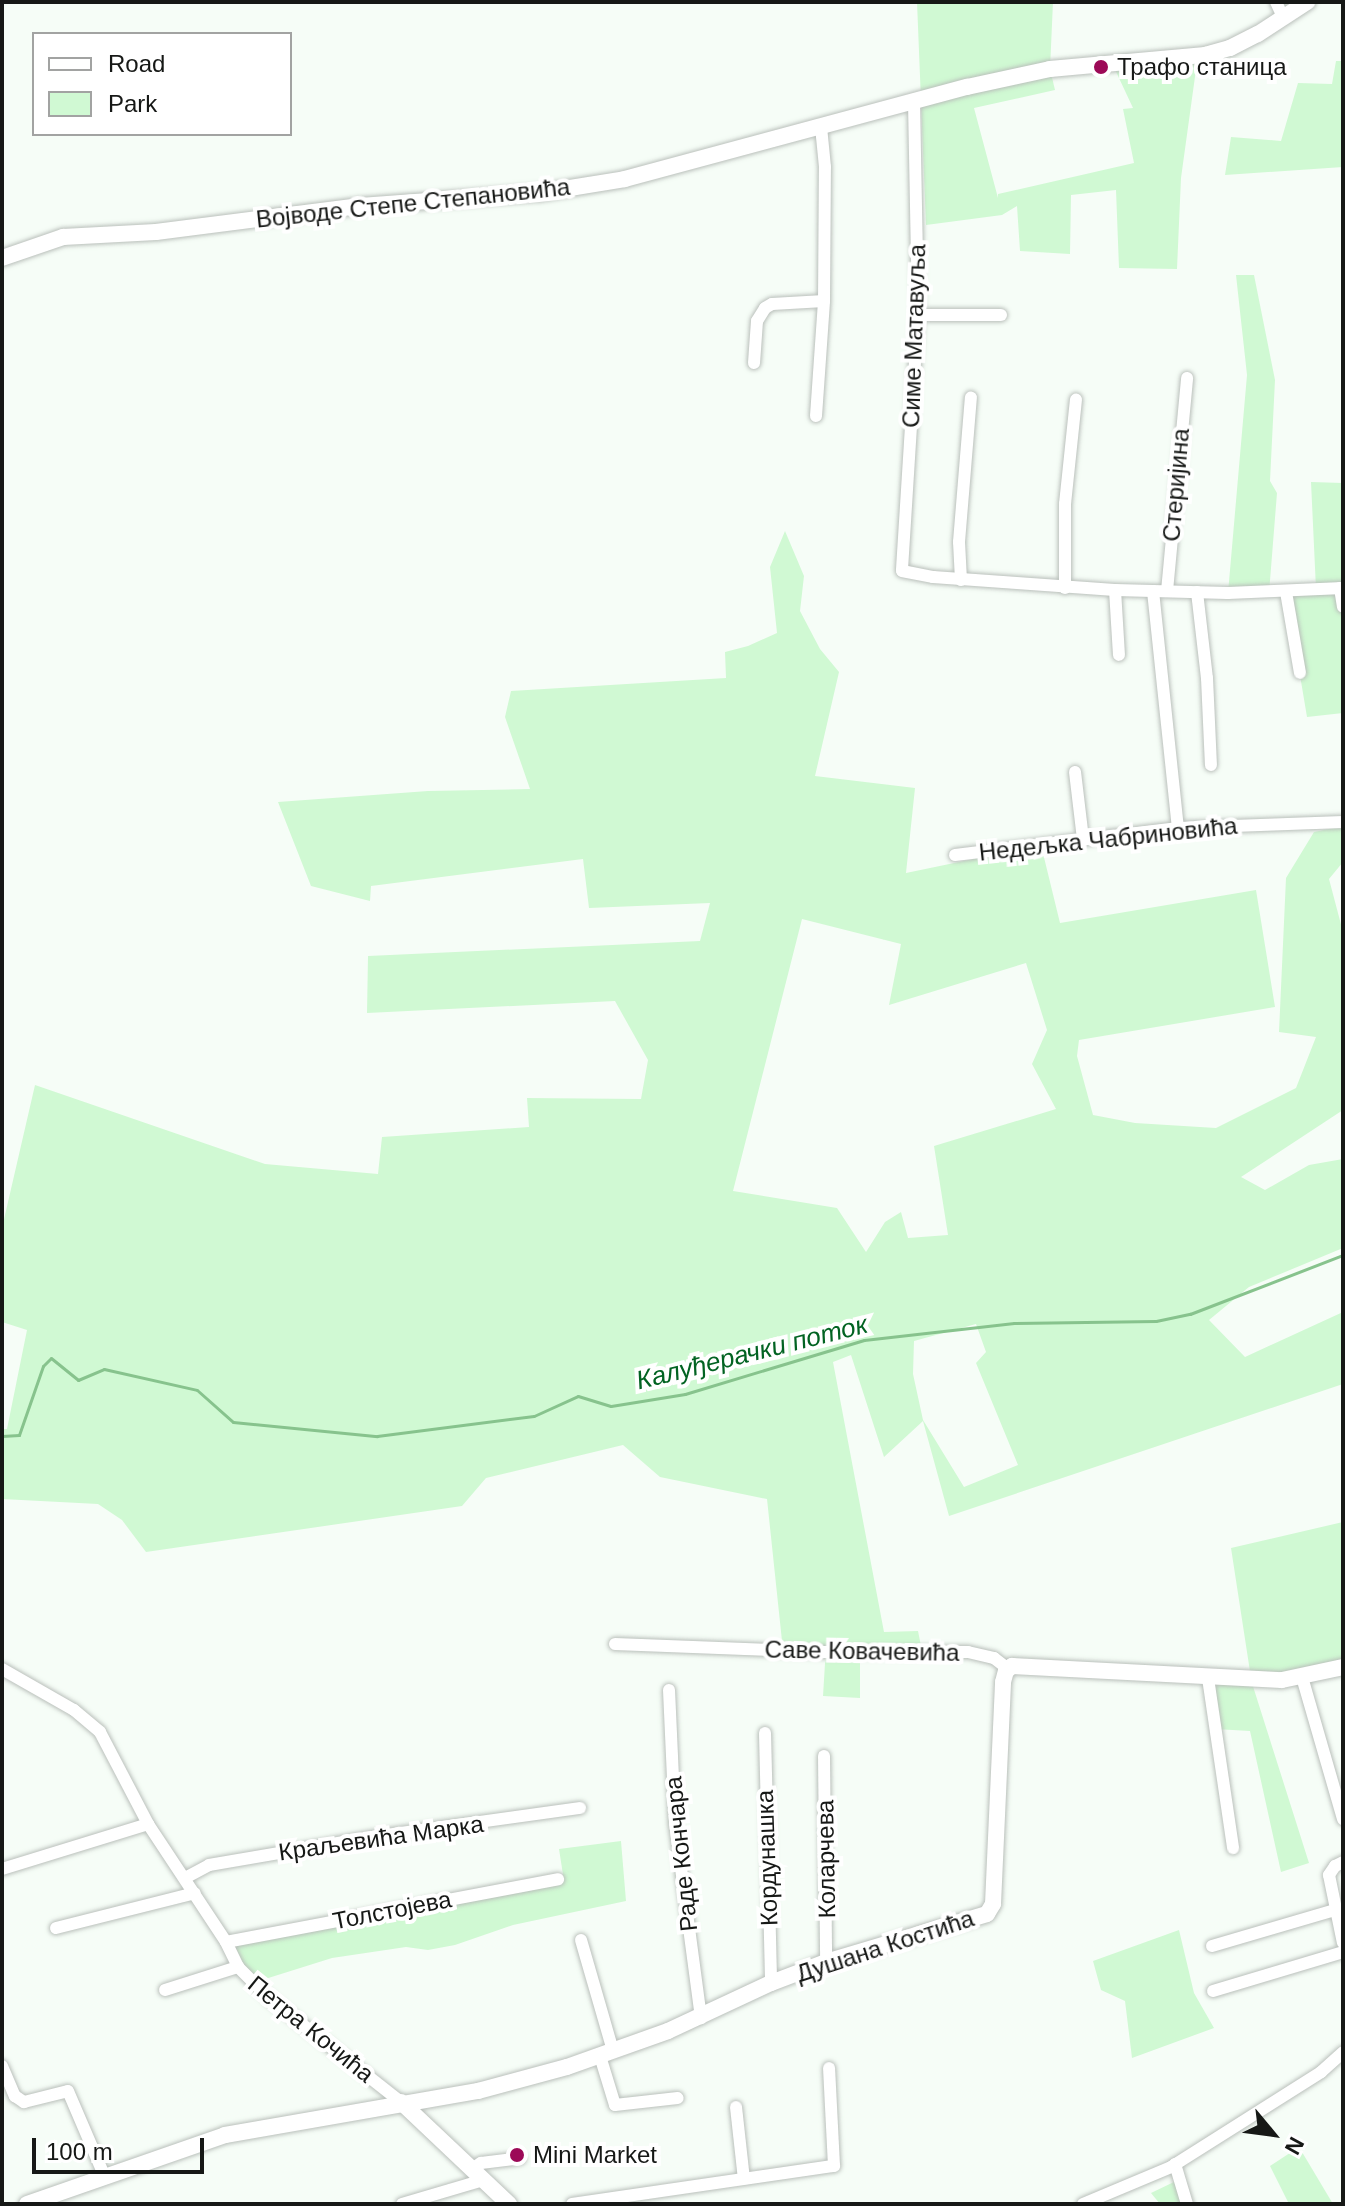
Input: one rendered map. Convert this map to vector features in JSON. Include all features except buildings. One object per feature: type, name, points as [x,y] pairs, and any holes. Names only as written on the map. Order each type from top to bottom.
[{"type":"street","name":"Војводе Степе Степановића","points":[[2,258],[63,237],[156,232],[305,212],[409,201],[483,198],[611,181],[914,102],[1063,67],[1205,55],[1230,48],[1279,9],[1307,2]]},
{"type":"street","name":"Симе Матавуља","points":[[914,102],[918,315],[902,571],[961,580]]},
{"type":"street","points":[[816,416],[824,301],[825,167],[821,127]]},
{"type":"street","points":[[754,363],[757,321],[765,308],[772,304],[824,301]]},
{"type":"street","points":[[918,315],[1001,315]]},
{"type":"street","name":"Стеријина","points":[[1167,591],[1187,378]]},
{"type":"street","points":[[971,397],[961,511],[961,580],[1065,588],[1197,592],[1286,592],[1341,588],[1343,607]]},
{"type":"street","points":[[1065,588],[1065,504],[1076,400]]},
{"type":"street","points":[[1115,590],[1119,655]]},
{"type":"street","points":[[1153,591],[1178,828]]},
{"type":"street","points":[[1197,592],[1211,765]]},
{"type":"street","points":[[1286,592],[1300,673]]},
{"type":"street","points":[[1075,772],[1083,839]]},
{"type":"street","name":"Недељка Чабриновића","points":[[955,855],[1178,828],[1343,822]]},
{"type":"street","name":"Саве Ковачевића","points":[[615,1644],[823,1652],[968,1652],[994,1658],[1008,1669],[1015,1666],[1208,1678],[1282,1680],[1343,1667]]},
{"type":"street","name":"Петра Кочића","points":[[2,1669],[84,1717],[100,1732],[148,1824],[226,1942],[238,1967],[270,1999],[401,2102],[509,2204]]},
{"type":"street","name":"Душана Костића","points":[[35,2203],[104,2175],[225,2135],[478,2091],[606,2054],[701,2018],[771,1983],[826,1962],[987,1914],[993,1904],[1003,1682],[1008,1669]]},
{"type":"street","points":[[1302,1677],[1343,1819]]},
{"type":"street","points":[[1208,1678],[1233,1848]]},
{"type":"street","name":"Раде Кончара","points":[[669,1690],[675,1823],[701,2018]]},
{"type":"street","name":"Кордунашка","points":[[765,1733],[771,1983]]},
{"type":"street","name":"Коларчева","points":[[824,1756],[826,1962]]},
{"type":"street","name":"Краљевића Марка","points":[[185,1878],[209,1865],[378,1836],[580,1808]]},
{"type":"street","points":[[2,1869],[148,1824]]},
{"type":"street","points":[[1343,1862],[1335,1866],[1329,1875],[1343,1943]]},
{"type":"street","name":"Толстојева","points":[[226,1942],[558,1879]]},
{"type":"street","points":[[56,1928],[195,1893]]},
{"type":"street","points":[[1212,1946],[1335,1910]]},
{"type":"street","points":[[581,1940],[615,2105],[678,2098]]},
{"type":"street","points":[[1213,1991],[1343,1952]]},
{"type":"street","points":[[165,1990],[238,1967]]},
{"type":"street","points":[[1084,2204],[1175,2164],[1321,2072],[1343,2052]]},
{"type":"street","points":[[2,2066],[15,2096],[24,2102],[68,2091],[104,2175]]},
{"type":"street","points":[[572,2204],[834,2166],[829,2068]]},
{"type":"street","points":[[736,2107],[744,2179]]},
{"type":"street","points":[[402,2204],[475,2185],[481,2163],[520,2158]]},
{"type":"street","points":[[1175,2164],[1187,2204]]},
{"type":"green space","points":[[917,2],[1053,2],[1050,69],[1055,90],[974,108],[998,198],[998,194],[1134,163],[1123,109],[1133,108],[1111,61],[1198,55],[1181,178],[1177,269],[1119,268],[1116,190],[1071,195],[1070,254],[1020,251],[1017,206],[1002,215],[926,225]]},
{"type":"green space","points":[[1336,61],[1343,61],[1343,167],[1225,175],[1231,137],[1281,141],[1298,83],[1332,84]]},
{"type":"green space","points":[[1236,275],[1254,275],[1275,380],[1270,481],[1277,493],[1269,593],[1228,593],[1247,375]]},
{"type":"green space","points":[[1311,482],[1343,483],[1343,713],[1307,717],[1286,592],[1316,589]]},
{"type":"green space","points":[[785,531],[804,576],[800,611],[820,649],[839,672],[815,776],[915,788],[906,873],[1041,845],[1060,923],[1256,890],[1275,1007],[1079,1040],[1077,1056],[1093,1115],[1135,1123],[1216,1128],[1296,1088],[1316,1037],[1279,1032],[1286,878],[1314,832],[1343,826],[1343,862],[1329,879],[1343,932],[1343,1110],[1241,1177],[1265,1190],[1309,1165],[1343,1159],[1343,1248],[1249,1287],[1209,1320],[1245,1357],[1343,1312],[1343,1384],[949,1516],[923,1421],[884,1457],[851,1355],[833,1362],[884,1632],[918,1631],[923,1656],[860,1662],[860,1698],[823,1696],[826,1647],[782,1641],[767,1499],[660,1477],[623,1445],[486,1478],[462,1506],[146,1552],[122,1520],[98,1504],[2,1499],[2,1429],[7,1429],[27,1330],[2,1322],[2,1228],[35,1085],[265,1164],[378,1174],[382,1137],[529,1127],[527,1098],[641,1099],[648,1060],[615,1001],[367,1013],[368,956],[700,941],[710,903],[589,908],[583,859],[371,886],[370,901],[311,886],[278,802],[428,791],[530,789],[505,717],[511,691],[726,678],[725,652],[777,633],[770,567]],"holes":[[[802,919],[901,944],[889,1005],[1026,963],[1047,1030],[1032,1064],[1056,1109],[934,1146],[948,1235],[908,1238],[901,1212],[885,1222],[866,1252],[837,1208],[733,1191]],[[976,1324],[986,1352],[976,1363],[1018,1465],[964,1487],[923,1420],[913,1374],[914,1341]]]},
{"type":"green space","points":[[1343,1522],[1343,1674],[1251,1680],[1309,1863],[1281,1872],[1250,1731],[1215,1729],[1208,1678],[1251,1678],[1231,1548]]},
{"type":"green space","points":[[621,1841],[626,1901],[513,1925],[455,1945],[428,1950],[406,1947],[332,1958],[252,1983],[226,1942],[564,1881],[559,1849]]},
{"type":"green space","points":[[1179,1930],[1194,1993],[1214,2028],[1132,2058],[1125,2001],[1101,1990],[1093,1961]]},
{"type":"green space","points":[[1299,2147],[1333,2204],[1289,2204],[1270,2166]]},
{"type":"green space","points":[[1176,2181],[1182,2204],[1160,2204],[1151,2193]]},
{"type":"waterway","name":"Калуђерачки поток","points":[[2,1436],[19,1435],[43,1366],[51,1358],[78,1380],[104,1369],[197,1390],[233,1422],[377,1436],[534,1416],[578,1396],[611,1406],[685,1394],[864,1340],[1014,1323],[1156,1321],[1190,1314],[1343,1255]]},
{"type":"place","name":"Трафо станица","points":[[1101,67]]},
{"type":"place","name":"Mini Market","points":[[517,2155]]}]
